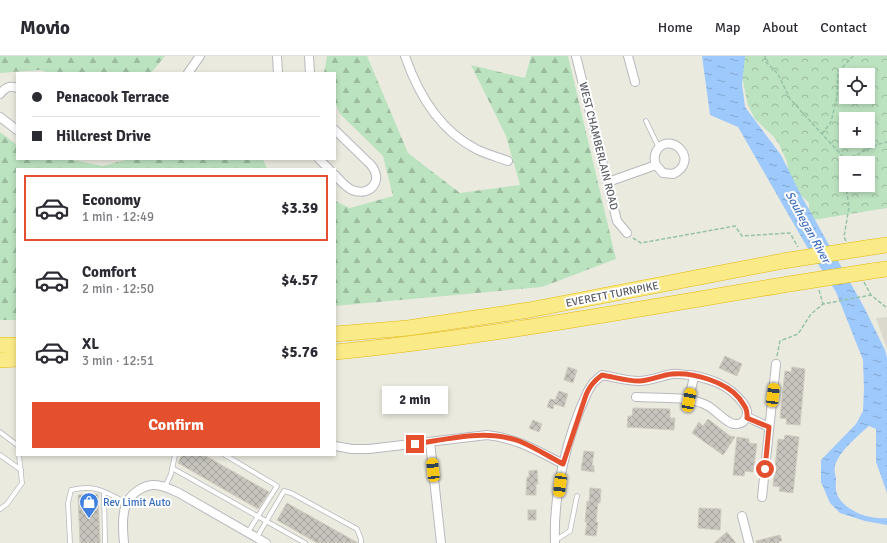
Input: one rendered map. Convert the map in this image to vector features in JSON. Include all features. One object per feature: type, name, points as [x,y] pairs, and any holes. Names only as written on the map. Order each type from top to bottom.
[{"type":"highway","name":"EVERETT TURNPIKE","points":[[336,334],[408,328],[529,310],[783,261],[887,245]]},
{"type":"highway","name":"EVERETT TURNPIKE","points":[[336,352],[461,337],[789,284],[867,274],[887,269]]},
{"type":"highway","points":[[0,345],[16,345]]},
{"type":"highway","points":[[0,360],[16,359]]},
{"type":"street","points":[[189,72],[200,56]]},
{"type":"street","points":[[277,56],[278,72]]},
{"type":"street","points":[[309,56],[310,72]]},
{"type":"street","points":[[405,56],[414,80],[425,102],[440,120],[476,149],[508,161]]},
{"type":"street","name":"WEST CHAMBERLAIN ROAD","points":[[576,56],[617,221],[627,233]]},
{"type":"street","points":[[628,56],[635,82]]},
{"type":"street","points":[[0,94],[4,89],[9,87],[16,88]]},
{"type":"street","points":[[0,117],[16,129]]},
{"type":"street","points":[[336,131],[375,169],[377,177],[375,184],[372,187],[360,191],[351,189],[336,176]]},
{"type":"street","points":[[668,144],[677,146],[683,153],[684,163],[678,172],[668,174],[659,170],[656,165],[655,156],[659,148],[668,144]]},
{"type":"street","points":[[320,160],[328,168]]},
{"type":"street","points":[[608,182],[656,165]]},
{"type":"street","points":[[762,497],[776,364]]},
{"type":"street","points":[[555,542],[563,464],[588,390],[602,375],[636,381],[648,380],[673,374],[694,376],[712,380],[728,388],[737,396],[745,407],[747,418],[740,424],[732,424],[710,407],[698,401],[636,397]]},
{"type":"street","points":[[689,400],[694,376]]},
{"type":"street","points":[[747,418],[769,427]]},
{"type":"street","points":[[336,446],[352,449],[365,449],[479,435],[496,436],[520,442],[563,464]]},
{"type":"street","points":[[430,442],[441,543]]},
{"type":"street","points":[[124,543],[124,512],[127,503],[136,492],[144,487],[152,485],[165,487],[179,493],[266,543]]},
{"type":"street","points":[[742,516],[749,543]]},
{"type":"lane","points":[[646,121],[659,148]]},
{"type":"lane","points":[[0,432],[16,444]]},
{"type":"lane","points":[[0,455],[21,470]]},
{"type":"lane","points":[[0,509],[6,504],[22,483],[19,456]]},
{"type":"lane","points":[[165,487],[171,474],[176,456]]},
{"type":"lane","points":[[227,456],[284,491],[291,493],[357,529],[361,538],[361,543]]},
{"type":"lane","points":[[172,468],[305,543]]},
{"type":"lane","points":[[248,533],[277,486]]},
{"type":"lane","points":[[70,543],[68,503],[71,490],[96,488],[127,503]]},
{"type":"lane","points":[[257,538],[284,491]]},
{"type":"lane","points":[[104,492],[106,543]]},
{"type":"lane","points":[[555,542],[570,531],[578,496]]},
{"type":"path","points":[[765,56],[765,62],[778,74],[790,99],[842,156]]},
{"type":"path","points":[[822,134],[831,122],[837,97],[838,72],[853,56]]},
{"type":"path","points":[[857,156],[878,144],[887,142]]},
{"type":"path","points":[[846,192],[848,207],[844,237],[847,244]]},
{"type":"path","points":[[627,233],[641,243],[735,226],[742,236],[790,233],[800,251]]},
{"type":"path","points":[[867,274],[871,295],[887,308]]},
{"type":"path","points":[[819,289],[823,304]]},
{"type":"path","points":[[776,364],[780,341],[798,334],[811,314],[823,304],[871,295]]},
{"type":"shaded area","points":[[887,317],[887,349],[876,318]]},
{"type":"green space","points":[[0,56],[165,56],[152,72],[47,72],[40,70],[0,73]]},
{"type":"green space","points":[[327,56],[367,56],[408,153],[460,193],[520,185],[506,136],[471,65],[525,78],[531,56],[568,56],[616,259],[542,287],[336,306],[336,201],[350,208],[393,196],[383,156],[340,114],[336,104],[336,72],[324,72]]},
{"type":"green space","points":[[742,56],[887,56],[887,208],[813,220],[809,211],[809,203],[798,194],[779,144],[774,137],[755,119],[748,105],[742,77]]},
{"type":"green space","points":[[0,132],[16,144],[16,160],[73,160],[103,166],[125,160],[263,160],[267,168],[16,168],[16,320],[0,320]]},
{"type":"water","name":"Souhegan River","points":[[702,56],[745,56],[742,84],[745,107],[781,155],[802,197],[864,307],[885,350],[887,358],[887,493],[876,462],[876,429],[869,426],[840,455],[835,466],[835,474],[837,494],[845,505],[851,510],[866,516],[887,518],[887,525],[865,521],[840,513],[830,503],[821,482],[821,460],[856,424],[863,411],[863,360],[836,292],[807,247],[738,127],[710,115]]},
{"type":"building","points":[[725,356],[742,364],[737,376],[719,368]]},
{"type":"building","points":[[568,367],[577,370],[573,383],[564,380]]},
{"type":"building","points":[[792,367],[805,369],[800,425],[786,424],[787,419],[780,418],[785,371],[791,372]]},
{"type":"building","points":[[559,391],[568,394],[564,407],[554,404],[553,409],[547,407],[550,399],[555,400]]},
{"type":"building","points":[[633,408],[670,409],[670,418],[675,418],[674,430],[627,427],[628,416],[632,416]]},
{"type":"building","points":[[708,419],[730,436],[735,437],[723,455],[692,433],[699,422],[703,426]]},
{"type":"building","points":[[533,420],[542,424],[539,432],[529,428]]},
{"type":"building","points":[[785,435],[799,437],[793,493],[779,491],[780,487],[773,486],[778,439],[784,440]]},
{"type":"building","points":[[737,437],[749,439],[749,443],[757,444],[753,472],[745,471],[744,476],[733,475]]},
{"type":"building","points":[[584,451],[594,452],[592,465],[594,466],[594,472],[581,470]]},
{"type":"building","points":[[182,456],[206,456],[269,492],[258,509],[178,463]]},
{"type":"building","points":[[537,470],[538,484],[536,484],[536,495],[526,495],[527,477],[529,477],[529,471]]},
{"type":"building","points":[[590,488],[601,489],[600,503],[598,503],[596,536],[585,535],[587,522],[585,522],[587,501],[589,502]]},
{"type":"building","name":"Rev Limit Auto","points":[[98,494],[100,543],[80,543],[78,495]]},
{"type":"building","points":[[287,503],[358,543],[317,543],[277,520]]},
{"type":"building","points":[[699,508],[721,509],[720,530],[698,528]]},
{"type":"building","points":[[528,510],[536,510],[536,520],[528,520]]},
{"type":"building","points":[[727,532],[736,543],[714,543]]},
{"type":"building","points":[[780,535],[782,541],[779,541],[779,543],[757,543],[756,541]]},
{"type":"place","name":"Rev Limit Auto","points":[[89,519]]},
{"type":"route","points":[[415,444],[479,435],[504,437],[530,446],[563,464],[567,448],[588,390],[602,375],[632,381],[640,381],[678,374],[708,379],[724,385],[740,399],[747,412],[747,418],[769,427],[765,469]]}]
